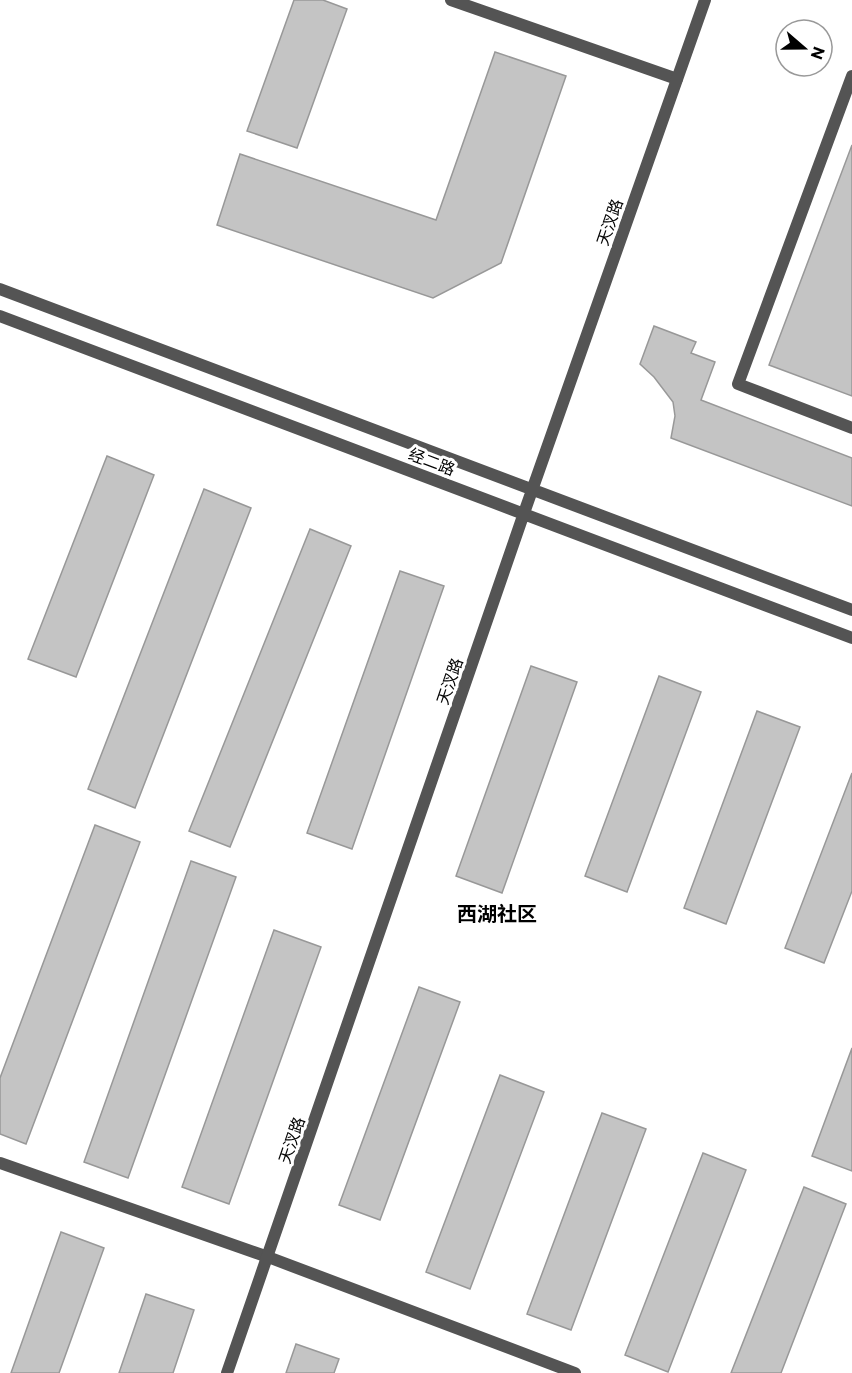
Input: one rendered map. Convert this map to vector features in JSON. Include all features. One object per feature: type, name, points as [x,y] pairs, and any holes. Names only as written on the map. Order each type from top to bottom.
[{"type":"street","points":[[451,0],[677,79]]},
{"type":"street","name":"天汊路","points":[[227,1373],[524,513],[705,0]]},
{"type":"street","points":[[852,76],[738,384],[852,428]]},
{"type":"street","name":"经二路","points":[[0,289],[852,610]]},
{"type":"street","name":"经二路","points":[[0,316],[852,638]]},
{"type":"street","points":[[0,1163],[268,1257],[575,1373]]},
{"type":"building","points":[[294,0],[323,0],[347,9],[297,148],[247,131]]},
{"type":"building","points":[[495,52],[566,76],[501,263],[433,298],[217,225],[240,154],[436,220]]},
{"type":"building","points":[[852,145],[852,396],[769,365]]},
{"type":"building","points":[[654,326],[696,342],[691,353],[715,362],[701,400],[852,458],[852,506],[671,438],[675,416],[673,402],[654,377],[640,364]]},
{"type":"building","points":[[107,456],[154,475],[76,677],[28,659]]},
{"type":"building","points":[[204,489],[251,508],[135,808],[88,789]]},
{"type":"building","points":[[310,529],[351,546],[230,847],[189,831]]},
{"type":"building","points":[[400,571],[444,586],[352,849],[307,833]]},
{"type":"building","points":[[531,666],[577,682],[502,893],[456,876]]},
{"type":"building","points":[[659,676],[701,692],[627,892],[585,876]]},
{"type":"building","points":[[757,711],[800,727],[726,924],[684,908]]},
{"type":"building","points":[[852,773],[852,891],[824,963],[785,948]]},
{"type":"building","points":[[95,825],[140,842],[26,1144],[0,1134],[0,1078]]},
{"type":"building","points":[[191,861],[236,877],[128,1178],[84,1162]]},
{"type":"building","points":[[274,930],[321,947],[229,1204],[182,1187]]},
{"type":"building","points":[[419,987],[460,1002],[380,1220],[339,1205]]},
{"type":"building","points":[[852,1048],[852,1171],[812,1156]]},
{"type":"building","points":[[500,1075],[544,1092],[470,1289],[426,1272]]},
{"type":"building","points":[[602,1113],[646,1129],[571,1330],[527,1314]]},
{"type":"building","points":[[703,1153],[746,1170],[668,1372],[625,1355]]},
{"type":"building","points":[[804,1187],[846,1204],[781,1373],[731,1373]]},
{"type":"building","points":[[61,1232],[104,1248],[59,1373],[11,1373]]},
{"type":"building","points":[[146,1294],[194,1310],[173,1373],[119,1373]]},
{"type":"building","points":[[296,1344],[339,1359],[334,1373],[286,1373]]},
{"type":"district","name":"西湖社区","points":[[497,913]]}]
